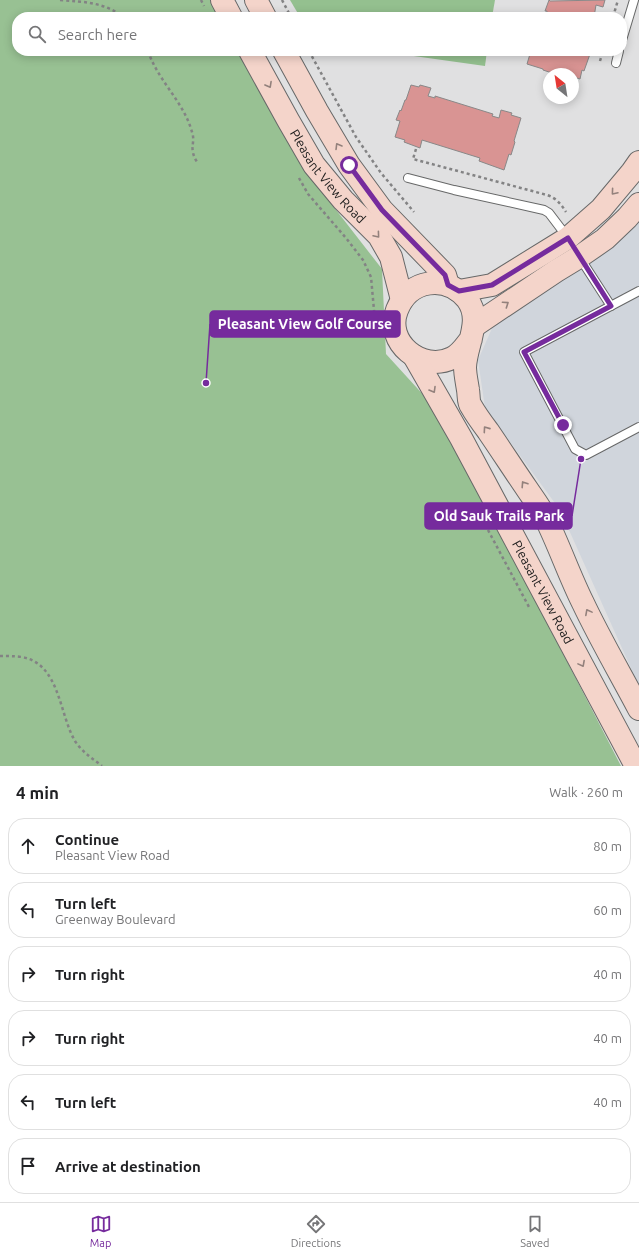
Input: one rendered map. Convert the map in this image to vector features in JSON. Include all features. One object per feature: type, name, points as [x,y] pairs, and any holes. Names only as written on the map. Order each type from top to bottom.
[{"type":"main road","points":[[222,0],[228,12]]},
{"type":"main road","points":[[256,0],[262,12]]},
{"type":"main road","name":"Pleasant View Road","points":[[253,56],[314,165],[343,200],[379,236],[391,256],[402,300]]},
{"type":"main road","name":"Pleasant View Road","points":[[287,56],[349,165],[382,210],[445,275],[454,288]]},
{"type":"main road","points":[[639,162],[601,209],[574,248],[556,271],[472,333],[463,350],[452,358],[440,362],[426,361],[414,356],[404,348],[397,337],[395,324],[396,312],[402,300],[411,290],[422,285],[435,282],[454,288],[492,285],[574,248],[604,238],[627,218],[639,204]]},
{"type":"main road","points":[[454,288],[468,301],[473,313],[472,333],[465,366],[470,405],[545,516],[583,603],[639,709]]},
{"type":"main road","name":"Pleasant View Road","points":[[414,356],[461,438],[636,766]]},
{"type":"lane","points":[[627,23],[634,0]]},
{"type":"lane","points":[[616,62],[618,56]]},
{"type":"lane","points":[[408,178],[544,210],[549,213],[556,221],[611,306]]},
{"type":"lane","points":[[639,291],[524,352],[575,449],[586,455],[639,427]]},
{"type":"path","points":[[60,0],[86,1],[108,7],[116,12]]},
{"type":"path","points":[[282,0],[288,12]]},
{"type":"path","points":[[614,12],[618,0]]},
{"type":"path","points":[[150,56],[156,70],[180,106],[189,123],[193,134],[192,155],[197,162]]},
{"type":"path","points":[[312,56],[356,137],[381,173],[414,212]]},
{"type":"path","points":[[600,61],[602,56]]},
{"type":"path","points":[[416,149],[413,159],[553,197],[566,212]]},
{"type":"path","points":[[0,656],[22,657],[32,660],[40,665],[54,685],[75,741],[82,750],[102,766]]},
{"type":"shaded area","points":[[639,204],[639,686],[560,510],[485,408],[478,360],[501,308]]},
{"type":"green space","points":[[0,0],[210,0],[217,12],[12,12],[12,56],[242,56],[312,179],[382,269],[386,354],[438,411],[621,766],[0,766]]},
{"type":"green space","points":[[290,0],[495,0],[493,12],[297,12]]},
{"type":"green space","points":[[414,56],[486,56],[485,66]]},
{"type":"building","points":[[549,0],[605,0],[603,7],[596,5],[595,12],[545,11]]},
{"type":"building","points":[[529,56],[589,56],[584,71],[582,70],[580,79],[579,68],[543,69],[527,64]]},
{"type":"building","points":[[411,85],[419,87],[420,85],[431,88],[428,96],[435,98],[435,96],[493,114],[492,116],[499,118],[501,110],[512,113],[511,115],[521,118],[511,155],[509,154],[504,170],[479,161],[480,158],[422,140],[420,148],[404,142],[405,140],[395,137],[400,121],[396,120],[406,100]]},
{"type":"place","name":"Pleasant View Golf Course","points":[[206,383]]},
{"type":"place","name":"Old Sauk Trails Park","points":[[581,459]]},
{"type":"route","points":[[349,165],[382,210],[445,275],[448,285],[459,291],[492,285],[568,238],[611,306],[524,352],[563,425]]}]
